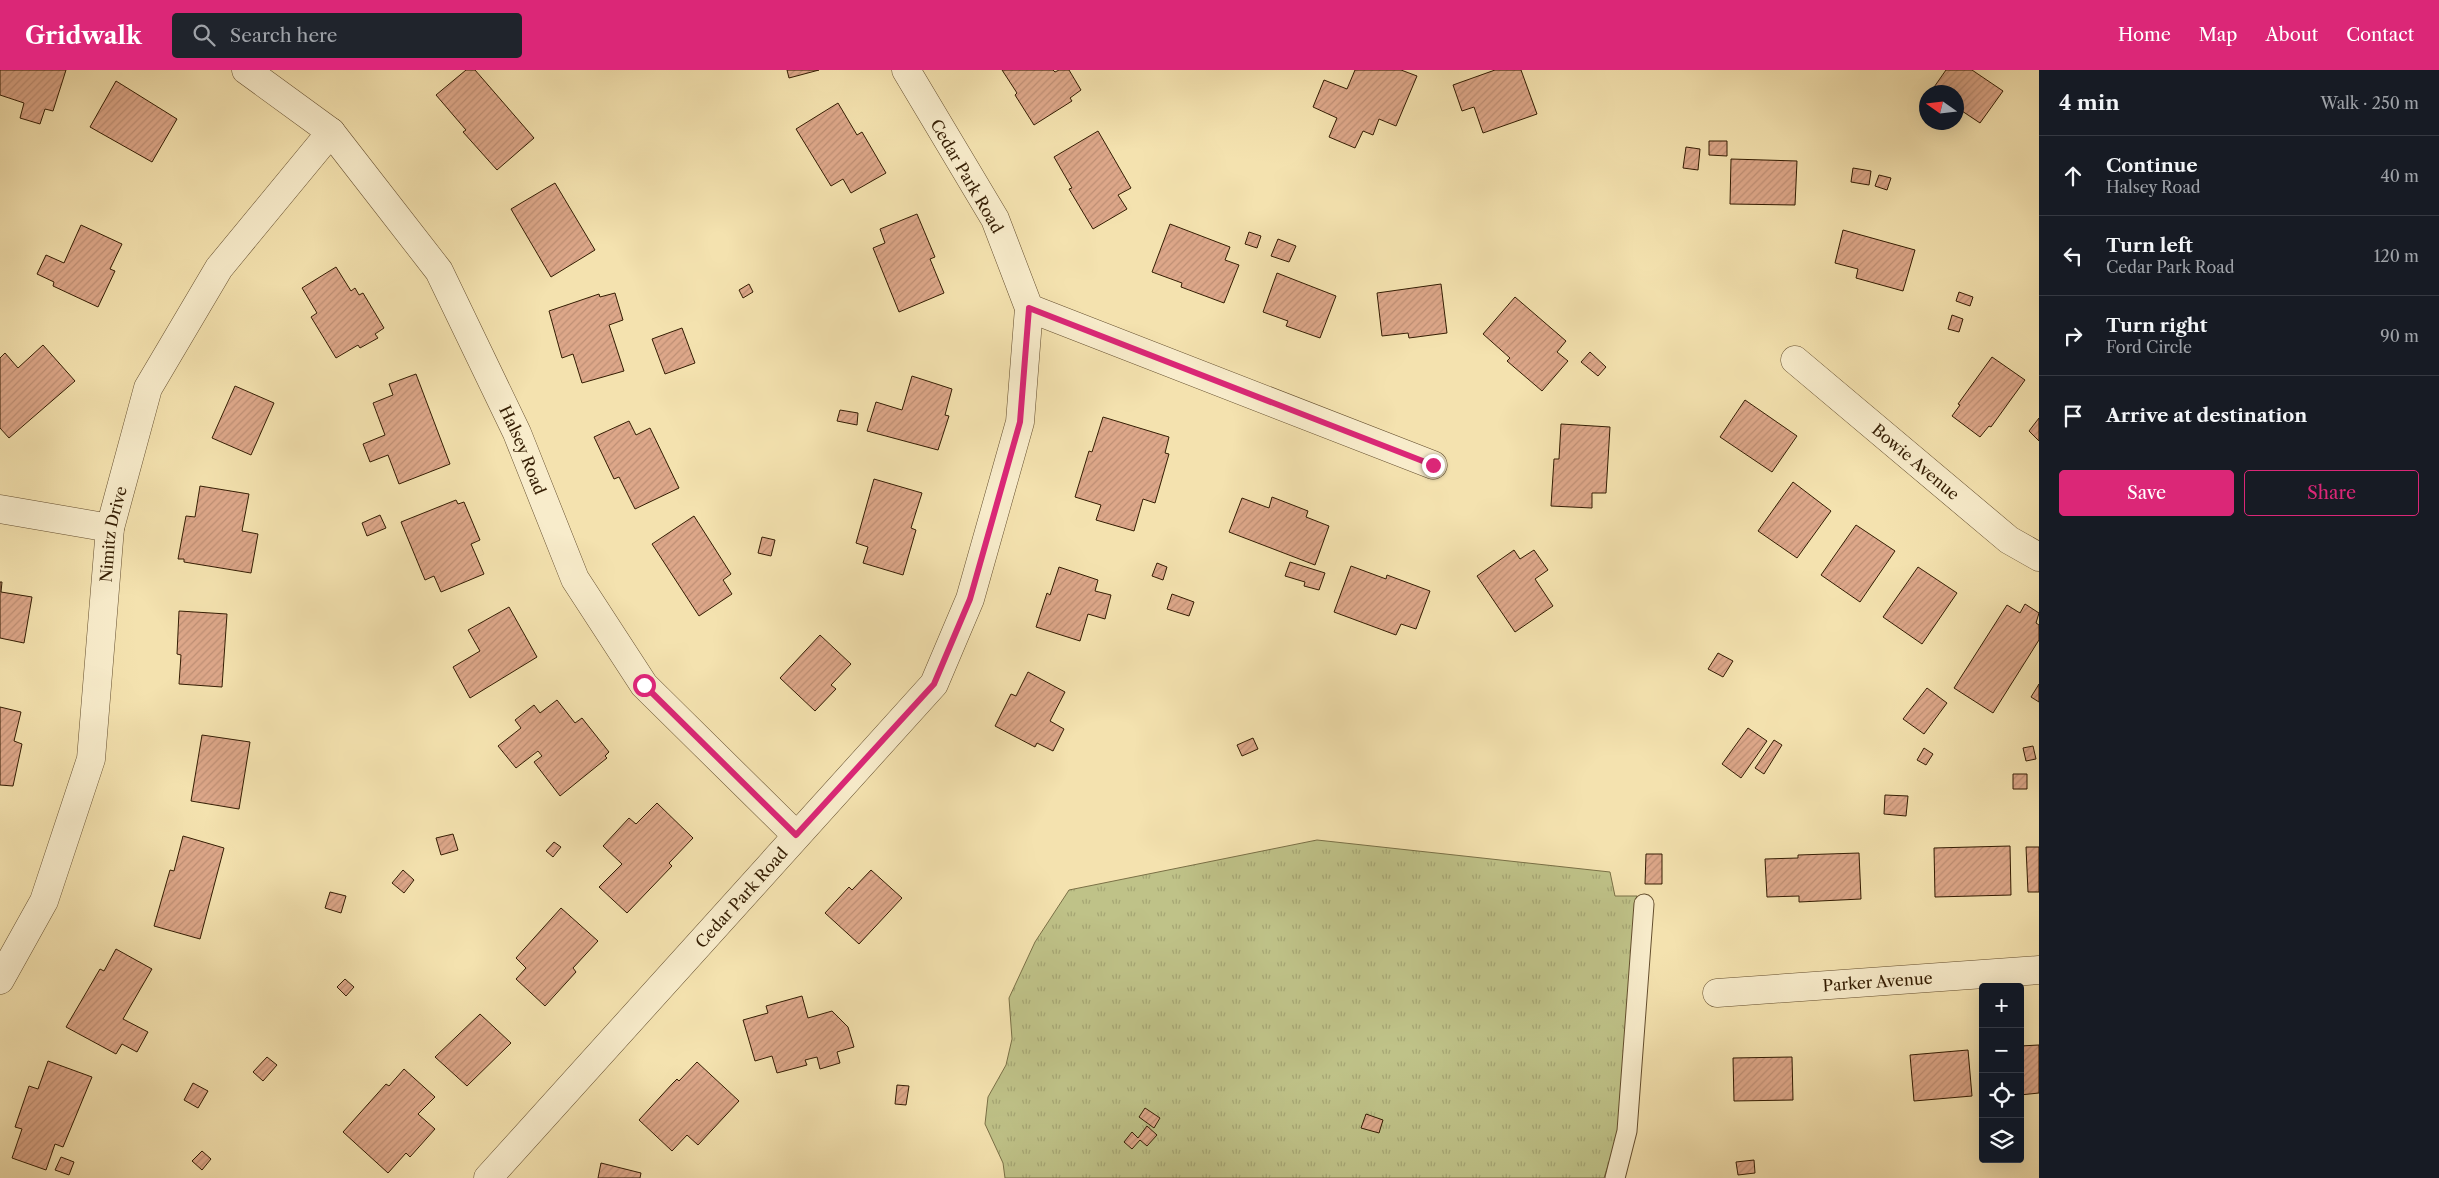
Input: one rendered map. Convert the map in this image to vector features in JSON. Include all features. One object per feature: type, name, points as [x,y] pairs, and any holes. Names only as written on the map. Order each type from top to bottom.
[{"type":"street","name":"Halsey Road","points":[[246,70],[331,132],[439,270],[517,433],[575,579],[644,685],[796,835]]},
{"type":"street","name":"Cedar Park Road","points":[[488,1178],[934,684],[970,599],[1020,422],[1029,308],[996,219],[906,70]]},
{"type":"street","name":"Nimitz Drive","points":[[0,980],[44,901],[91,759],[110,528],[148,388],[219,268],[331,132]]},
{"type":"street","points":[[1029,308],[1433,465]]},
{"type":"street","name":"Bowie Avenue","points":[[1795,360],[2009,540],[2039,557]]},
{"type":"street","points":[[0,509],[110,528]]},
{"type":"street","name":"Parker Avenue","points":[[1717,993],[2039,970]]},
{"type":"lane","points":[[1615,1178],[1627,1131],[1644,904]]},
{"type":"green space","points":[[1317,840],[1610,872],[1615,896],[1637,896],[1618,1134],[1604,1178],[1005,1178],[1003,1163],[985,1124],[988,1097],[1006,1065],[1012,1039],[1009,998],[1035,942],[1069,890]]},
{"type":"building","points":[[0,70],[66,70],[53,111],[45,109],[40,124],[20,118],[24,103],[0,95]]},
{"type":"building","points":[[466,70],[475,70],[534,138],[497,170],[463,132],[466,130],[436,95]]},
{"type":"building","points":[[787,70],[819,70],[789,78]]},
{"type":"building","points":[[1002,70],[1053,70],[1055,72],[1069,70],[1081,90],[1070,98],[1072,101],[1034,125]]},
{"type":"building","points":[[1355,70],[1401,70],[1417,76],[1396,126],[1379,119],[1373,135],[1363,131],[1355,148],[1329,137],[1337,118],[1313,107],[1324,80],[1347,89]]},
{"type":"building","points":[[1495,70],[1521,70],[1537,114],[1483,133],[1474,107],[1462,111],[1453,85]]},
{"type":"building","points":[[1946,70],[1972,70],[2003,91],[1980,123],[1964,112],[1964,85],[1936,85]]},
{"type":"building","points":[[116,81],[177,119],[152,162],[90,127]]},
{"type":"building","points":[[838,103],[857,135],[862,132],[886,173],[851,193],[843,179],[831,186],[796,129]]},
{"type":"building","points":[[1098,131],[1131,188],[1118,195],[1127,209],[1093,229],[1069,189],[1072,188],[1054,157]]},
{"type":"building","points":[[1709,141],[1727,141],[1727,156],[1709,155]]},
{"type":"building","points":[[1686,147],[1700,149],[1698,170],[1683,168]]},
{"type":"building","points":[[1731,159],[1797,161],[1795,205],[1730,204]]},
{"type":"building","points":[[1853,168],[1871,171],[1869,185],[1851,182]]},
{"type":"building","points":[[1879,175],[1891,178],[1887,190],[1875,186]]},
{"type":"building","points":[[555,183],[595,250],[551,277],[511,209]]},
{"type":"building","points":[[917,214],[935,257],[930,259],[944,293],[899,312],[873,248],[885,243],[880,229]]},
{"type":"building","points":[[1170,224],[1230,247],[1225,260],[1239,265],[1224,303],[1181,287],[1182,283],[1152,272]]},
{"type":"building","points":[[81,225],[122,244],[110,269],[115,271],[98,307],[53,286],[54,282],[37,274],[46,255],[64,263]]},
{"type":"building","points":[[1843,230],[1915,250],[1903,291],[1856,278],[1858,269],[1835,263]]},
{"type":"building","points":[[1249,232],[1261,236],[1257,248],[1245,244]]},
{"type":"building","points":[[1278,239],[1296,246],[1289,262],[1271,256]]},
{"type":"building","points":[[336,267],[351,291],[355,288],[359,295],[363,293],[384,328],[375,334],[378,338],[360,348],[358,345],[336,358],[311,317],[317,313],[302,288]]},
{"type":"building","points":[[1277,273],[1336,296],[1320,338],[1286,326],[1288,321],[1263,312]]},
{"type":"building","points":[[749,284],[753,292],[743,298],[739,290]]},
{"type":"building","points":[[1441,284],[1447,333],[1409,338],[1408,333],[1382,336],[1377,293]]},
{"type":"building","points":[[1959,292],[1973,297],[1970,306],[1956,301]]},
{"type":"building","points":[[615,293],[623,320],[609,325],[624,371],[582,383],[573,354],[562,358],[549,311],[599,294],[600,297]]},
{"type":"building","points":[[1515,297],[1566,341],[1557,352],[1568,361],[1542,391],[1507,361],[1510,358],[1483,334]]},
{"type":"building","points":[[1952,315],[1963,319],[1959,332],[1948,329]]},
{"type":"building","points":[[682,328],[695,363],[665,374],[652,339]]},
{"type":"building","points":[[43,345],[75,381],[9,438],[0,428],[0,358],[5,353],[18,368]]},
{"type":"building","points":[[1590,352],[1606,367],[1598,376],[1581,362]]},
{"type":"building","points":[[1992,357],[2025,380],[1991,427],[1989,426],[1980,437],[1952,416],[1960,405],[1958,404]]},
{"type":"building","points":[[416,374],[450,464],[399,484],[388,455],[370,462],[363,444],[385,435],[373,403],[393,395],[389,384]]},
{"type":"building","points":[[912,376],[952,389],[945,415],[949,416],[938,450],[867,431],[876,402],[902,410]]},
{"type":"building","points":[[235,386],[274,403],[251,455],[212,438]]},
{"type":"building","points":[[1745,400],[1797,436],[1772,472],[1720,437]]},
{"type":"building","points":[[840,410],[858,413],[857,425],[837,421]]},
{"type":"building","points":[[1103,417],[1169,437],[1165,453],[1169,454],[1155,503],[1143,499],[1134,531],[1096,520],[1101,505],[1075,497],[1089,451],[1092,452]]},
{"type":"building","points":[[2039,418],[2039,441],[2029,431]]},
{"type":"building","points":[[629,421],[636,435],[650,428],[679,488],[635,509],[619,477],[614,479],[594,437]]},
{"type":"building","points":[[1561,424],[1610,427],[1606,493],[1592,493],[1592,508],[1551,506],[1554,459],[1559,459]]},
{"type":"building","points":[[874,479],[922,493],[911,528],[916,530],[903,575],[863,563],[868,547],[856,543]]},
{"type":"building","points":[[1793,482],[1831,511],[1797,558],[1758,531]]},
{"type":"building","points":[[200,486],[249,494],[242,531],[258,534],[251,573],[184,562],[184,559],[178,559],[186,516],[195,517]]},
{"type":"building","points":[[1272,497],[1308,511],[1306,517],[1329,526],[1315,565],[1229,532],[1242,498],[1269,508]]},
{"type":"building","points":[[456,500],[458,504],[464,502],[480,540],[471,544],[484,574],[441,592],[434,576],[425,580],[401,522]]},
{"type":"building","points":[[380,515],[386,528],[367,536],[362,523]]},
{"type":"building","points":[[694,516],[731,574],[723,580],[732,594],[699,616],[652,544]]},
{"type":"building","points":[[1856,525],[1895,551],[1860,602],[1821,575]]},
{"type":"building","points":[[762,537],[775,540],[771,556],[758,553]]},
{"type":"building","points":[[1514,550],[1520,559],[1534,550],[1548,570],[1535,579],[1553,606],[1515,632],[1477,576]]},
{"type":"building","points":[[1290,562],[1325,573],[1319,590],[1304,586],[1305,582],[1285,576]]},
{"type":"building","points":[[1157,563],[1167,567],[1163,580],[1152,576]]},
{"type":"building","points":[[1351,566],[1386,579],[1387,575],[1430,591],[1416,629],[1401,624],[1396,635],[1334,612]]},
{"type":"building","points":[[1059,567],[1098,580],[1095,591],[1111,595],[1105,619],[1088,614],[1080,641],[1036,627],[1047,593],[1050,595]]},
{"type":"building","points":[[1918,567],[1957,593],[1922,644],[1883,617]]},
{"type":"building","points":[[0,582],[2,582],[1,592],[32,597],[24,643],[0,638]]},
{"type":"building","points":[[1172,594],[1194,602],[1189,616],[1167,609]]},
{"type":"building","points":[[2025,604],[2039,613],[2036,623],[2039,625],[2039,640],[1993,713],[1954,688],[2007,605],[2020,613]]},
{"type":"building","points":[[509,607],[537,657],[470,698],[453,667],[480,651],[468,630]]},
{"type":"building","points":[[179,611],[227,614],[222,687],[179,684],[181,655],[177,654]]},
{"type":"building","points":[[820,635],[851,664],[831,685],[836,689],[815,711],[780,678]]},
{"type":"building","points":[[1718,653],[1733,661],[1723,677],[1708,669]]},
{"type":"building","points":[[1028,672],[1065,692],[1050,721],[1064,729],[1053,751],[1037,743],[1035,747],[995,726],[1011,694],[1016,696]]},
{"type":"building","points":[[2039,684],[2039,702],[2031,697]]},
{"type":"building","points":[[1927,688],[1947,703],[1924,734],[1903,719]]},
{"type":"building","points":[[557,700],[575,723],[582,718],[609,752],[605,756],[607,758],[560,796],[534,762],[542,756],[538,751],[516,768],[498,746],[521,728],[515,720],[534,705],[540,713]]},
{"type":"building","points":[[0,707],[21,712],[14,741],[22,744],[13,786],[0,785]]},
{"type":"building","points":[[1748,728],[1767,741],[1741,778],[1722,764]]},
{"type":"building","points":[[202,735],[250,742],[239,809],[191,801]]},
{"type":"building","points":[[1253,738],[1258,749],[1242,756],[1237,745]]},
{"type":"building","points":[[1774,740],[1782,745],[1764,774],[1755,768]]},
{"type":"building","points":[[2033,746],[2036,759],[2026,761],[2023,748]]},
{"type":"building","points":[[1924,748],[1933,754],[1926,765],[1917,760]]},
{"type":"building","points":[[2013,774],[2027,774],[2027,789],[2013,789]]},
{"type":"building","points":[[1885,795],[1908,796],[1906,816],[1884,814]]},
{"type":"building","points":[[657,803],[693,838],[669,863],[672,866],[627,913],[599,887],[622,864],[603,846],[629,818],[636,824]]},
{"type":"building","points":[[453,834],[458,850],[441,855],[436,838]]},
{"type":"building","points":[[183,836],[224,848],[200,939],[154,926],[170,870],[174,871]]},
{"type":"building","points":[[554,842],[561,847],[553,857],[546,851]]},
{"type":"building","points":[[2010,846],[2011,895],[1935,897],[1934,848]]},
{"type":"building","points":[[2026,847],[2039,847],[2039,892],[2028,892]]},
{"type":"building","points":[[1859,853],[1861,899],[1799,902],[1799,896],[1767,897],[1765,859],[1798,858],[1798,855]]},
{"type":"building","points":[[1646,854],[1662,854],[1662,884],[1645,884]]},
{"type":"building","points":[[403,870],[414,880],[404,893],[392,883]]},
{"type":"building","points":[[871,870],[902,898],[859,944],[825,913],[849,887],[852,890]]},
{"type":"building","points":[[330,892],[346,896],[341,913],[325,908]]},
{"type":"building","points":[[561,908],[598,941],[573,968],[576,972],[545,1006],[516,979],[526,968],[516,958]]},
{"type":"building","points":[[116,949],[152,969],[123,1019],[148,1032],[137,1052],[122,1044],[116,1054],[66,1027],[100,969],[104,971]]},
{"type":"building","points":[[345,979],[354,987],[346,996],[337,987]]},
{"type":"building","points":[[802,996],[808,1018],[832,1011],[848,1027],[854,1047],[837,1052],[840,1063],[820,1069],[817,1057],[805,1060],[807,1065],[777,1073],[772,1056],[755,1061],[743,1020],[768,1013],[766,1006]]},
{"type":"building","points":[[480,1014],[511,1043],[467,1086],[435,1057]]},
{"type":"building","points":[[2039,1045],[2039,1093],[2024,1095],[2024,1046]]},
{"type":"building","points":[[1968,1050],[1972,1096],[1914,1101],[1910,1055]]},
{"type":"building","points":[[267,1057],[277,1065],[263,1081],[253,1072]]},
{"type":"building","points":[[1792,1057],[1793,1100],[1734,1101],[1733,1058]]},
{"type":"building","points":[[48,1061],[92,1077],[63,1147],[55,1144],[46,1170],[12,1158],[22,1129],[15,1127],[29,1086],[38,1089]]},
{"type":"building","points":[[697,1062],[739,1101],[698,1145],[687,1135],[672,1151],[639,1120],[677,1079],[679,1081]]},
{"type":"building","points":[[404,1069],[435,1097],[418,1114],[435,1129],[410,1157],[406,1153],[388,1173],[343,1132],[386,1084],[389,1086]]},
{"type":"building","points":[[193,1083],[208,1091],[198,1108],[184,1100]]},
{"type":"building","points":[[897,1085],[909,1086],[906,1105],[895,1104]]},
{"type":"building","points":[[1145,1108],[1160,1118],[1154,1128],[1139,1117]]},
{"type":"building","points":[[1366,1114],[1383,1120],[1379,1133],[1361,1128]]},
{"type":"building","points":[[1147,1126],[1157,1135],[1147,1146],[1140,1140],[1132,1149],[1124,1142],[1132,1132],[1138,1138]]},
{"type":"building","points":[[202,1151],[211,1159],[202,1170],[192,1161]]},
{"type":"building","points":[[61,1157],[74,1162],[69,1175],[55,1170]]},
{"type":"building","points":[[1754,1160],[1755,1173],[1738,1175],[1736,1162]]},
{"type":"building","points":[[601,1163],[641,1173],[640,1178],[598,1178]]},
{"type":"route","points":[[644,685],[796,835],[934,684],[970,599],[1020,422],[1029,308],[1433,465]]}]
